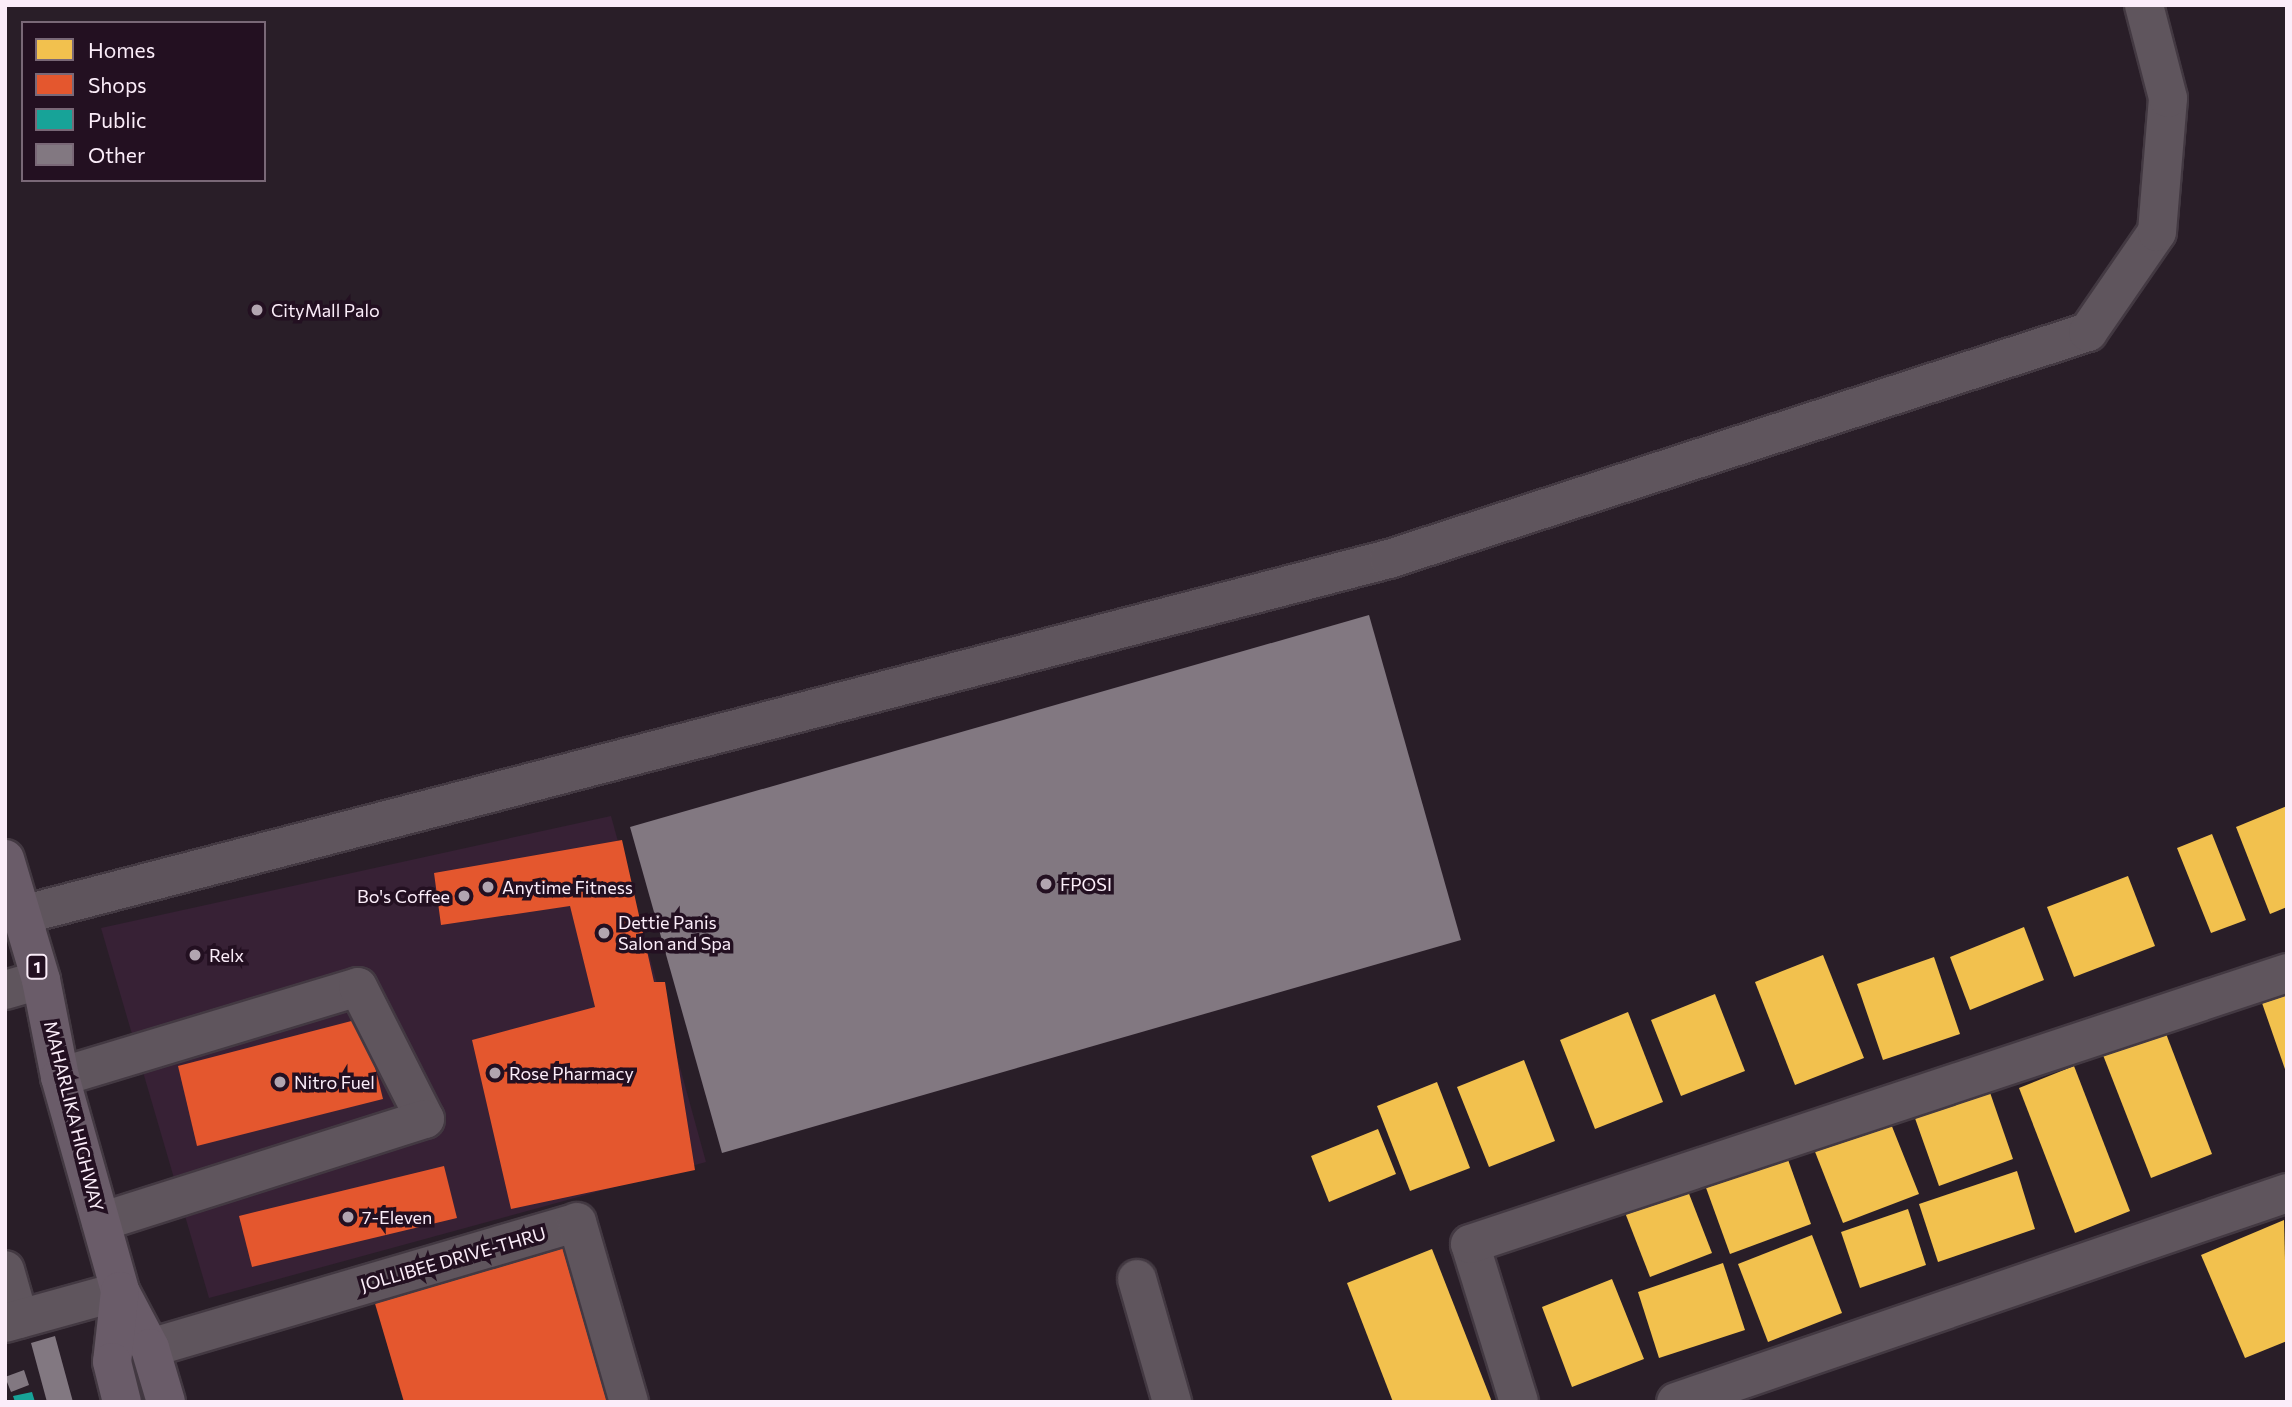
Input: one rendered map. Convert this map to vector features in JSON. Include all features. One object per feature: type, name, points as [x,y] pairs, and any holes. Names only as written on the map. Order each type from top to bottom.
[{"type":"highway","name":"MAHARLIKA HIGHWAY","points":[[5,859],[22,915],[23,985],[60,1077],[120,1291],[150,1348],[166,1402]]},
{"type":"highway","name":"MAHARLIKA HIGHWAY","points":[[120,1291],[112,1362],[122,1402]]},
{"type":"street","points":[[22,915],[1389,559],[2088,332],[2157,232],[2168,98],[2144,5]]},
{"type":"street","points":[[1519,1402],[1470,1244],[2287,972]]},
{"type":"street","points":[[60,1077],[358,987],[425,1119],[101,1222]]},
{"type":"street","points":[[1676,1402],[1723,1394],[2287,1193]]},
{"type":"street","name":"JOLLIBEE DRIVE-THRU","points":[[150,1348],[577,1222],[629,1402]]},
{"type":"street","points":[[5,1270],[12,1321],[120,1291]]},
{"type":"street","points":[[1136,1279],[1172,1402]]},
{"type":"shaded area","points":[[611,816],[706,1162],[209,1298],[101,928]]},
{"type":"building: Homes","points":[[2287,806],[2287,907],[2270,914],[2236,827]]},
{"type":"building: Homes","points":[[2212,834],[2246,920],[2211,933],[2177,848]]},
{"type":"building: Homes","points":[[2128,876],[2155,946],[2074,977],[2047,907]]},
{"type":"building: Homes","points":[[2024,927],[2044,980],[1970,1010],[1950,957]]},
{"type":"building: Homes","points":[[1823,955],[1864,1058],[1795,1085],[1755,982]]},
{"type":"building: Homes","points":[[1934,957],[1960,1034],[1883,1060],[1857,984]]},
{"type":"building: Homes","points":[[1715,994],[1745,1071],[1681,1096],[1651,1020]]},
{"type":"building: Homes","points":[[2287,994],[2287,1072],[2286,1072],[2262,1003]]},
{"type":"building: Homes","points":[[1628,1012],[1663,1102],[1595,1129],[1560,1040]]},
{"type":"building: Homes","points":[[2165,1031],[2212,1154],[2151,1178],[2103,1055]]},
{"type":"building: Homes","points":[[1524,1060],[1555,1141],[1489,1167],[1457,1087]]},
{"type":"building: Homes","points":[[2074,1066],[2130,1211],[2075,1233],[2019,1088]]},
{"type":"building: Homes","points":[[1986,1081],[2013,1159],[1939,1186],[1911,1107]]},
{"type":"building: Homes","points":[[1437,1082],[1470,1168],[1410,1191],[1377,1106]]},
{"type":"building: Homes","points":[[1885,1109],[1919,1194],[1843,1223],[1810,1139]]},
{"type":"building: Homes","points":[[1378,1129],[1396,1174],[1329,1202],[1311,1156]]},
{"type":"building: Homes","points":[[1786,1154],[1811,1224],[1730,1254],[1705,1185]]},
{"type":"building: Homes","points":[[2017,1171],[2035,1229],[1938,1262],[1919,1204]]},
{"type":"building: Homes","points":[[1686,1186],[1712,1253],[1650,1277],[1624,1210]]},
{"type":"building: Homes","points":[[1908,1209],[1926,1265],[1860,1288],[1841,1232]]},
{"type":"building: Homes","points":[[2284,1220],[2287,1341],[2245,1358],[2201,1255]]},
{"type":"building: Homes","points":[[1812,1235],[1842,1313],[1768,1342],[1738,1264]]},
{"type":"building: Homes","points":[[1432,1249],[1492,1402],[1393,1402],[1347,1283]]},
{"type":"building: Homes","points":[[1723,1263],[1745,1330],[1659,1358],[1638,1292]]},
{"type":"building: Homes","points":[[1612,1279],[1644,1359],[1572,1387],[1542,1307]]},
{"type":"building: Shops","points":[[622,840],[654,982],[665,982],[695,1170],[511,1209],[472,1040],[595,1007],[570,906],[441,925],[434,873]]},
{"type":"building: Shops","name":"Nitro Fuel","points":[[363,1018],[383,1099],[197,1146],[178,1066]]},
{"type":"building: Shops","name":"7-Eleven","points":[[444,1166],[457,1218],[252,1267],[239,1216]]},
{"type":"building: Shops","points":[[565,1231],[616,1402],[404,1402],[371,1290]]},
{"type":"building: Public","points":[[32,1392],[35,1402],[15,1402],[13,1396]]},
{"type":"building: Other","name":"FPOSI","points":[[1369,615],[1461,940],[722,1153],[630,827]]},
{"type":"building: Other","points":[[55,1336],[73,1402],[47,1402],[31,1343]]},
{"type":"building: Other","points":[[24,1370],[29,1385],[11,1392],[5,1377]]},
{"type":"place","name":"CityMall Palo","points":[[257,310]]},
{"type":"place","name":"FPOSI","points":[[1046,884]]},
{"type":"place","name":"Anytime Fitness","points":[[488,887]]},
{"type":"place","name":"Bo's Coffee","points":[[464,896]]},
{"type":"place","name":"Dettie Panis Salon and Spa","points":[[604,933]]},
{"type":"place","name":"Relx","points":[[195,955]]},
{"type":"place","name":"Rose Pharmacy","points":[[495,1073]]},
{"type":"place","name":"Nitro Fuel","points":[[280,1082]]},
{"type":"place","name":"7-Eleven","points":[[348,1217]]}]
